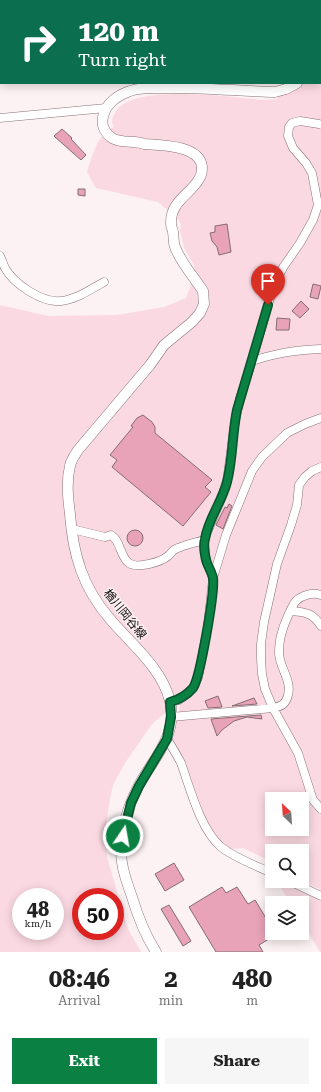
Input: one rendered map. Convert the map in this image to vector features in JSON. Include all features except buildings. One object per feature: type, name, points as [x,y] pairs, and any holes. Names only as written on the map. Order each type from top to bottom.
[{"type":"main road","points":[[106,108],[121,94],[140,88],[183,87],[275,92],[286,89],[295,84]]},
{"type":"main road","name":"楢川岡谷線","points":[[106,108],[102,122],[108,135],[118,140],[140,142],[144,140],[171,140],[188,144],[195,147],[207,161],[208,172],[205,183],[183,206],[173,232],[175,248],[203,291],[203,309],[192,322],[164,345],[150,365],[78,450],[70,464],[67,482],[71,532],[75,554],[81,574],[94,599],[152,666],[164,686],[170,702],[171,717],[167,739],[139,786],[131,803],[124,825],[121,846],[122,867],[140,922],[156,952]]},
{"type":"street","points":[[0,118],[106,108]]},
{"type":"street","points":[[213,578],[206,561],[204,540],[227,481],[235,422],[240,398],[274,284],[313,220],[318,205],[312,173],[306,163],[293,148],[288,136],[289,127],[292,123],[300,121],[319,124]]},
{"type":"street","points":[[0,256],[5,268],[17,282],[34,294],[48,300],[61,301],[78,296],[104,282]]},
{"type":"street","points":[[252,361],[297,350],[321,349]]},
{"type":"street","points":[[170,702],[179,700],[193,688],[198,678],[208,625],[213,578],[226,535],[252,471],[262,457],[287,433],[321,418]]},
{"type":"street","points":[[321,467],[312,471],[299,485],[291,525],[277,564],[264,622],[261,644],[262,674],[265,689],[273,708],[298,753],[313,800],[321,809]]},
{"type":"street","points":[[76,530],[105,537],[111,535],[129,563],[135,565],[148,564],[168,557],[174,550],[204,540]]},
{"type":"street","points":[[171,717],[282,706],[286,702],[289,694],[289,686],[279,654],[282,632],[295,602],[304,595],[321,595]]},
{"type":"street","points":[[291,611],[305,612],[316,619],[321,626]]},
{"type":"street","points":[[167,739],[180,762],[210,834],[221,847],[265,870]]},
{"type":"street","points":[[304,888],[321,896]]},
{"type":"shaded area","points":[[284,84],[321,84],[321,890],[309,884],[309,844],[265,844],[265,859],[243,848],[231,849],[220,840],[212,830],[207,823],[183,760],[172,742],[180,706],[178,702],[152,724],[125,763],[113,785],[105,833],[107,857],[116,888],[72,888],[72,940],[124,940],[124,915],[128,929],[141,952],[0,952],[0,305],[48,316],[117,315],[164,307],[186,298],[195,274],[194,265],[184,248],[180,231],[181,224],[178,219],[158,202],[96,188],[87,172],[93,153],[103,135],[114,127],[112,120],[115,113],[124,103],[140,98],[184,94],[264,100],[277,99]]},
{"type":"shaded area","points":[[281,888],[292,888],[321,901],[321,952],[309,934],[309,896],[286,896]]},
{"type":"route","points":[[123,836],[124,825],[131,803],[139,786],[167,739],[171,717],[170,702],[179,700],[193,688],[198,678],[208,625],[213,578],[206,561],[204,540],[227,481],[237,410],[268,305]]}]
